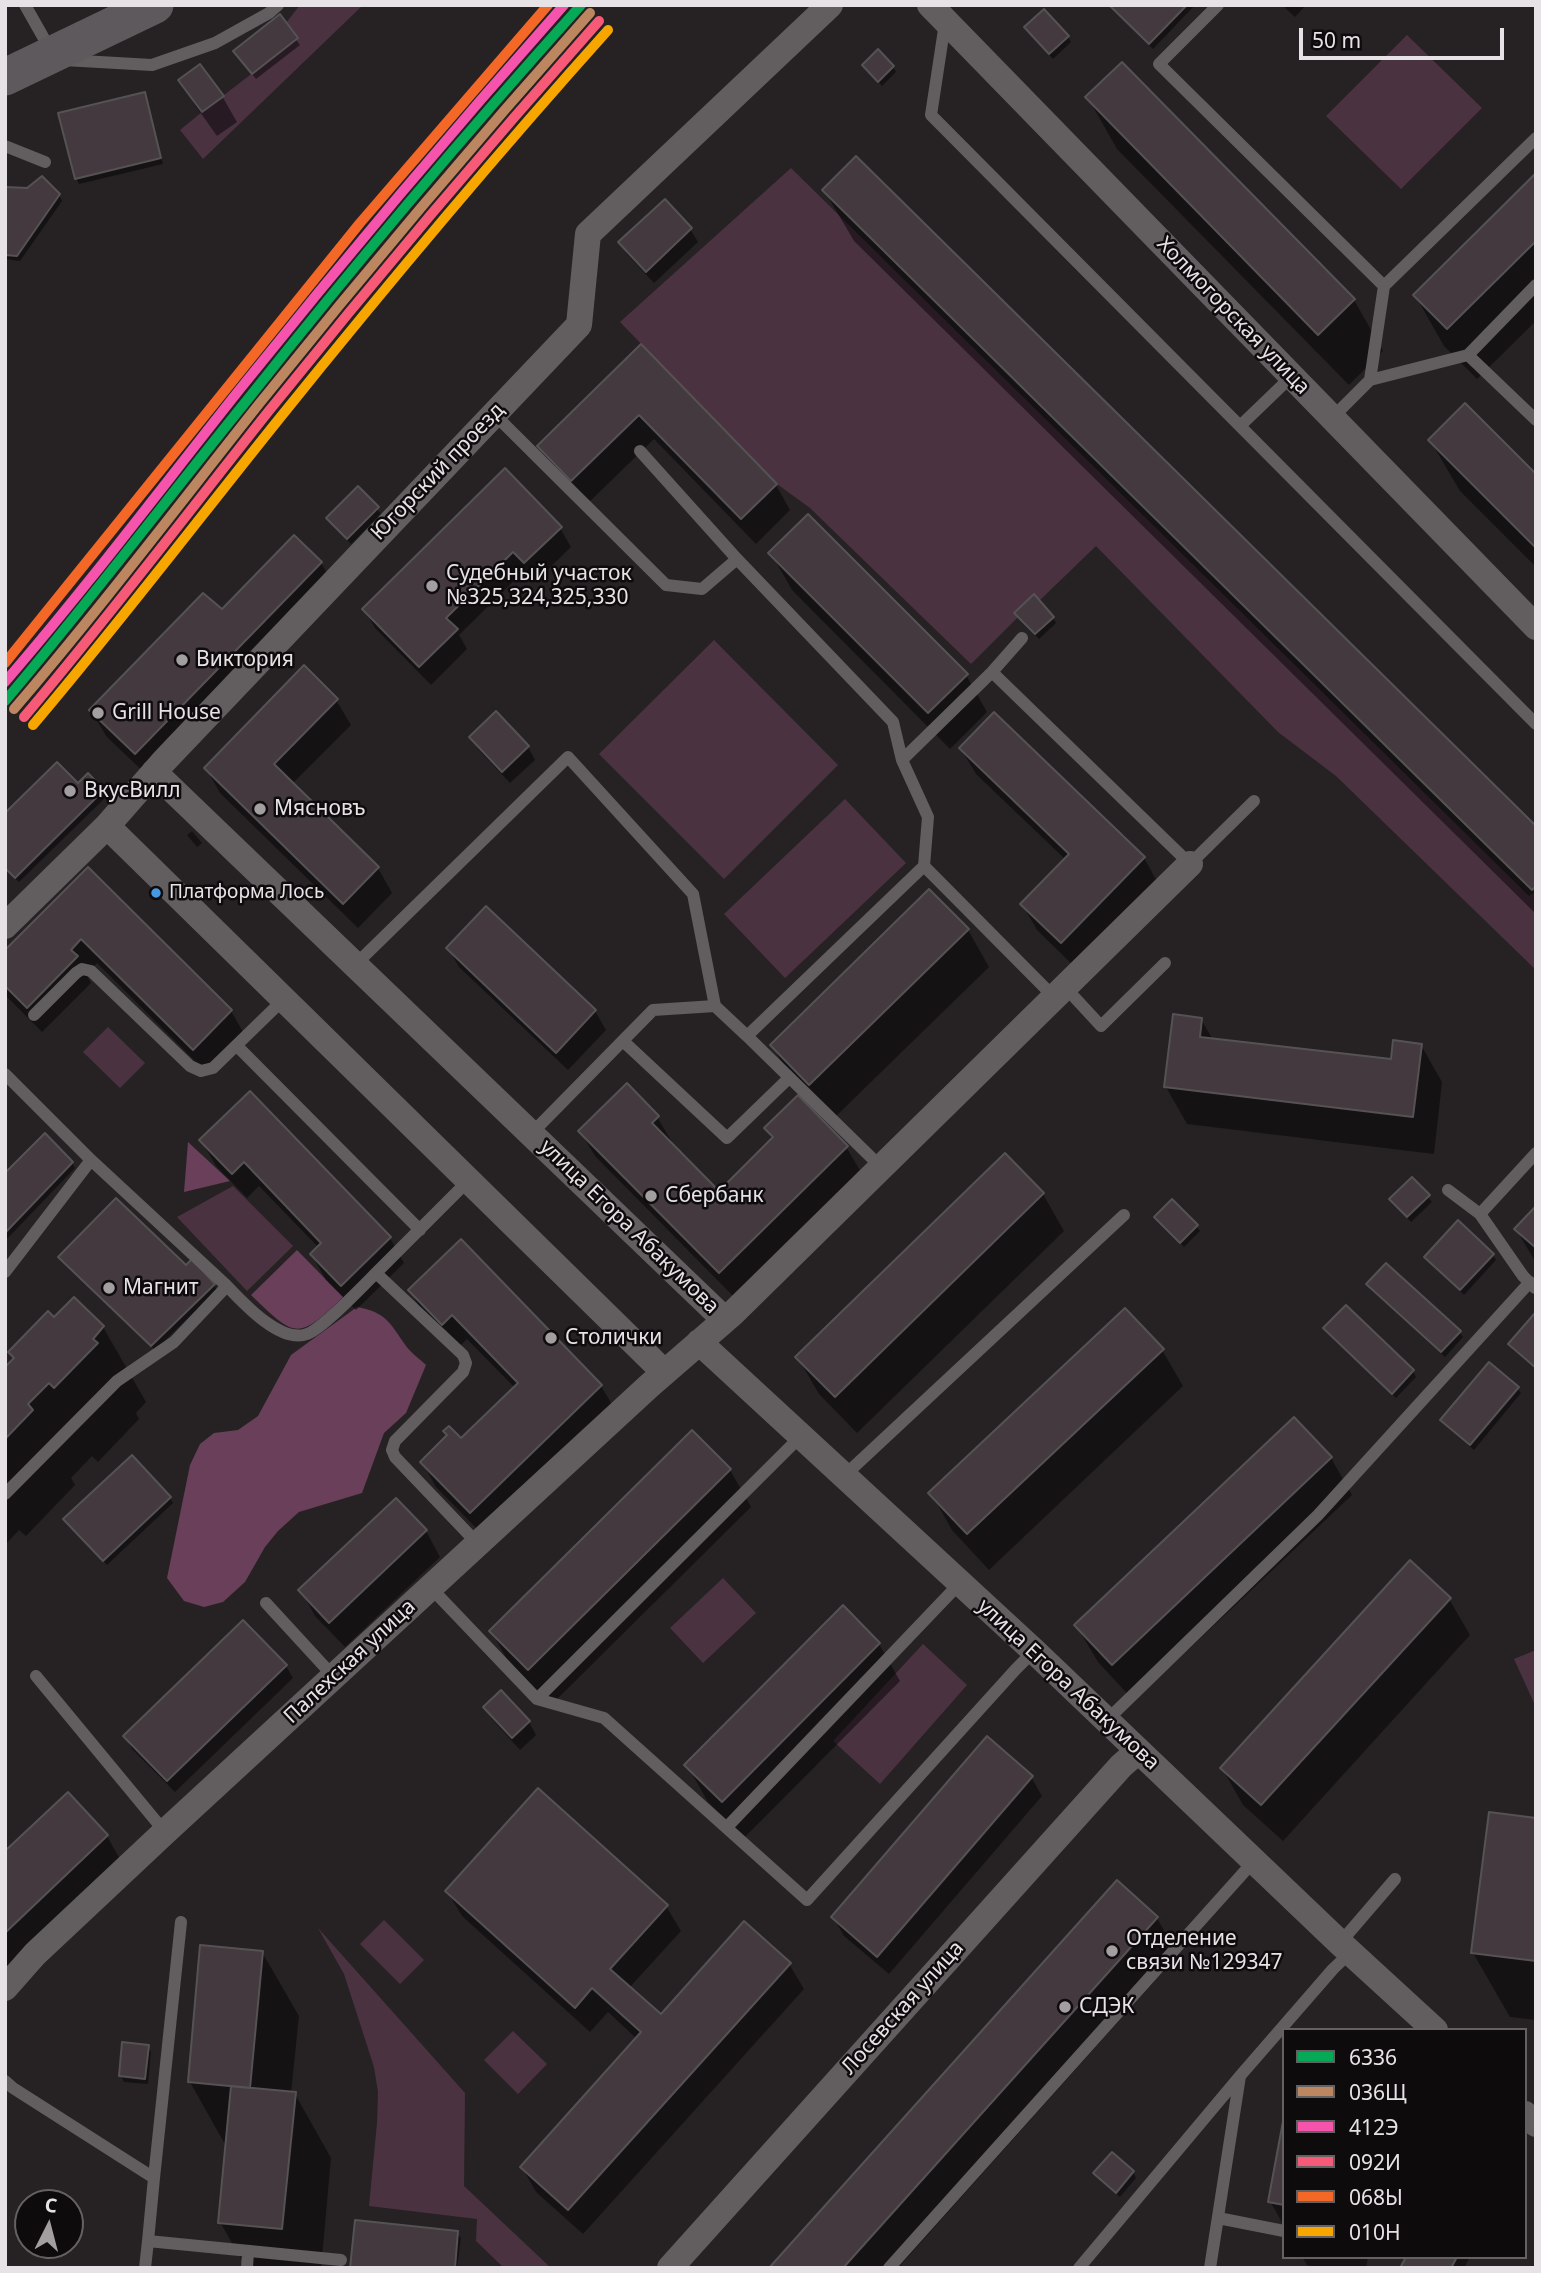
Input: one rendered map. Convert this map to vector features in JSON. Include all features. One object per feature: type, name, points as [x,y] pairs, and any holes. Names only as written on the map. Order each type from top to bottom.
[{"type":"street","points":[[5,77],[155,5]]},
{"type":"street","name":"Югорский проезд","points":[[5,926],[107,826],[154,772],[579,324],[588,234],[830,5]]},
{"type":"street","name":"Холмогорская улица","points":[[938,13],[1536,627]]},
{"type":"street","name":"улица Егора Абакумова","points":[[154,772],[725,1320],[1190,864]]},
{"type":"street","points":[[107,826],[664,1372]]},
{"type":"street","name":"Палехская улица","points":[[5,1988],[35,1954],[165,1832],[664,1372],[725,1320]]},
{"type":"street","name":"улица Егора Абакумова","points":[[699,1342],[1034,1651],[1432,2028]]},
{"type":"street","name":"Лосевская улица","points":[[670,2268],[1121,1766],[1138,1751]]},
{"type":"lane","points":[[25,5],[48,57],[152,65],[215,43],[278,5]]},
{"type":"lane","points":[[1218,5],[1159,64],[1384,286]]},
{"type":"lane","points":[[938,13],[931,115],[1536,724]]},
{"type":"lane","points":[[1370,380],[1384,286],[1536,138]]},
{"type":"lane","points":[[5,146],[45,162]]},
{"type":"lane","points":[[1332,418],[1370,380],[1468,355],[1536,285]]},
{"type":"lane","points":[[1468,355],[1536,419]]},
{"type":"lane","points":[[1240,426],[1292,376]]},
{"type":"lane","points":[[494,414],[666,585],[702,589],[737,559]]},
{"type":"lane","points":[[640,451],[737,559],[893,722],[902,760],[928,817],[924,866],[747,1036]]},
{"type":"lane","points":[[902,760],[1023,638]]},
{"type":"lane","points":[[992,672],[1190,864],[1254,801]]},
{"type":"lane","points":[[355,965],[568,757],[693,894],[715,1006],[881,1168]]},
{"type":"lane","points":[[924,866],[1059,992],[1101,1026],[1164,963]]},
{"type":"lane","points":[[34,1015],[76,973],[82,969],[91,971],[190,1066],[201,1071],[213,1068],[283,1000]]},
{"type":"lane","points":[[531,1134],[653,1010],[715,1006]]},
{"type":"lane","points":[[623,1041],[727,1138],[789,1078]]},
{"type":"lane","points":[[237,1046],[420,1230]]},
{"type":"lane","points":[[5,1074],[91,1160],[227,1286],[276,1330],[289,1335],[307,1334],[321,1325],[468,1181]]},
{"type":"lane","points":[[1480,1214],[1536,1153]]},
{"type":"lane","points":[[5,1272],[91,1160]]},
{"type":"lane","points":[[1106,1721],[1318,1515],[1533,1285],[1523,1276],[1480,1214],[1448,1190]]},
{"type":"lane","points":[[844,1476],[1124,1215]]},
{"type":"lane","points":[[376,1273],[463,1355],[466,1363],[463,1372],[395,1441],[392,1450],[395,1457],[478,1544]]},
{"type":"lane","points":[[5,1494],[117,1381],[174,1342],[227,1286]]},
{"type":"lane","points":[[537,1699],[801,1436]]},
{"type":"lane","points":[[727,1827],[960,1583]]},
{"type":"lane","points":[[431,1588],[537,1699],[604,1718],[807,1900],[1034,1651]]},
{"type":"lane","points":[[266,1603],[334,1677]]},
{"type":"lane","points":[[36,1676],[165,1832]]},
{"type":"lane","points":[[889,2268],[1254,1861]]},
{"type":"lane","points":[[1079,2268],[1333,1969],[1345,1947],[1395,1879]]},
{"type":"lane","points":[[145,2268],[181,1922]]},
{"type":"lane","points":[[1210,2268],[1240,2076]]},
{"type":"lane","points":[[5,2081],[154,2178]]},
{"type":"lane","points":[[1218,2218],[1282,2231]]},
{"type":"lane","points":[[148,2241],[341,2260]]},
{"type":"lane","points":[[247,2268],[248,2251]]},
{"type":"shaded area","points":[[300,5],[363,5],[203,159],[180,130],[298,38],[286,23]]},
{"type":"shaded area","points":[[1407,35],[1482,108],[1401,189],[1326,116]]},
{"type":"shaded area","points":[[791,168],[1529,896],[1536,891],[1536,970],[1336,776],[1278,732],[1096,546],[1039,601],[1033,595],[1014,612],[1018,617],[971,664],[810,508],[777,484],[620,322]]},
{"type":"shaded area","points":[[714,640],[838,765],[724,879],[599,754]]},
{"type":"shaded area","points":[[845,799],[906,863],[785,978],[724,914]]},
{"type":"shaded area","points":[[108,1027],[145,1063],[120,1088],[83,1052]]},
{"type":"shaded area","points":[[188,1142],[230,1181],[184,1192]]},
{"type":"shaded area","points":[[233,1186],[293,1246],[247,1291],[177,1217]]},
{"type":"shaded area","points":[[297,1250],[343,1297],[316,1321],[297,1329],[278,1320],[251,1295]]},
{"type":"shaded area","points":[[357,1307],[381,1315],[408,1349],[426,1365],[406,1413],[384,1433],[362,1493],[299,1512],[265,1547],[245,1582],[223,1602],[204,1607],[184,1601],[167,1578],[190,1465],[200,1444],[214,1433],[238,1430],[258,1416],[291,1355]]},
{"type":"shaded area","points":[[723,1578],[756,1613],[703,1663],[670,1628]]},
{"type":"shaded area","points":[[923,1644],[967,1685],[880,1784],[833,1741]]},
{"type":"shaded area","points":[[1536,1650],[1536,1702],[1534,1703],[1514,1659]]},
{"type":"shaded area","points":[[384,1920],[424,1960],[400,1984],[360,1944]]},
{"type":"shaded area","points":[[318,1928],[465,2093],[464,2186],[551,2268],[504,2268],[476,2241],[477,2219],[369,2206],[377,2123],[378,2092],[374,2067],[344,1974]]},
{"type":"shaded area","points":[[513,2031],[547,2064],[518,2094],[484,2060]]},
{"type":"building","points":[[1109,5],[1187,5],[1149,44]]},
{"type":"building","points":[[1044,9],[1069,36],[1049,54],[1024,27]]},
{"type":"building","points":[[280,14],[298,38],[252,74],[233,51]]},
{"type":"building","points":[[878,49],[894,66],[878,82],[862,65]]},
{"type":"building","points":[[1122,62],[1355,299],[1318,335],[1085,97]]},
{"type":"building","points":[[200,64],[224,96],[202,112],[178,80]]},
{"type":"building","points":[[145,92],[161,158],[75,179],[58,113]]},
{"type":"building","points":[[856,156],[1536,826],[1536,886],[1532,890],[822,190]]},
{"type":"building","points":[[1536,173],[1536,241],[1447,329],[1413,295]]},
{"type":"building","points":[[42,176],[60,194],[17,256],[5,255],[5,187],[27,188]]},
{"type":"building","points":[[665,199],[692,228],[646,272],[618,242]]},
{"type":"building","points":[[641,344],[777,484],[741,519],[639,415],[571,481],[537,446]]},
{"type":"building","points":[[1465,403],[1536,474],[1536,548],[1428,440]]},
{"type":"building","name":"Судебный участок №325,324,325,330","points":[[505,468],[562,527],[524,563],[513,552],[446,618],[458,629],[419,667],[362,609]]},
{"type":"building","points":[[358,486],[379,507],[347,539],[326,518]]},
{"type":"building","points":[[808,514],[968,674],[928,713],[768,553]]},
{"type":"building","name":"Виктория","points":[[294,535],[322,562],[135,754],[89,710],[203,593],[222,609]]},
{"type":"building","points":[[1034,594],[1054,617],[1035,634],[1014,613]]},
{"type":"building","points":[[304,665],[338,699],[274,764],[379,867],[343,904],[204,768]]},
{"type":"building","points":[[496,711],[529,746],[502,772],[469,737]]},
{"type":"building","points":[[994,712],[1145,857],[1061,943],[1020,904],[1069,854],[959,748]]},
{"type":"building","points":[[57,762],[78,783],[88,773],[104,790],[15,878],[5,868],[5,813]]},
{"type":"building","points":[[88,867],[232,1010],[193,1050],[81,939],[71,950],[78,956],[27,1008],[5,986],[5,950]]},
{"type":"building","points":[[929,889],[969,929],[809,1085],[770,1045]]},
{"type":"building","points":[[486,906],[596,1010],[556,1053],[446,948]]},
{"type":"building","points":[[1173,1014],[1202,1018],[1200,1037],[1391,1059],[1393,1040],[1422,1044],[1413,1117],[1164,1087]]},
{"type":"building","points":[[627,1083],[659,1116],[652,1123],[719,1191],[773,1137],[764,1128],[798,1095],[848,1146],[719,1273],[578,1131]]},
{"type":"building","points":[[250,1091],[391,1237],[341,1286],[310,1254],[321,1243],[244,1162],[232,1174],[199,1140]]},
{"type":"building","points":[[45,1133],[73,1162],[5,1233],[5,1173]]},
{"type":"building","points":[[1005,1153],[1044,1193],[835,1397],[795,1357]]},
{"type":"building","points":[[1412,1177],[1430,1195],[1407,1217],[1389,1199]]},
{"type":"building","points":[[116,1198],[186,1265],[192,1259],[215,1284],[151,1346],[58,1257]]},
{"type":"building","points":[[1172,1199],[1198,1225],[1180,1243],[1154,1217]]},
{"type":"building","points":[[1536,1206],[1536,1248],[1514,1229]]},
{"type":"building","points":[[1458,1220],[1494,1254],[1460,1290],[1424,1257]]},
{"type":"building","points":[[461,1239],[602,1385],[470,1513],[420,1462],[447,1435],[443,1431],[449,1426],[461,1438],[518,1383],[452,1315],[442,1325],[408,1290]]},
{"type":"building","points":[[1386,1263],[1461,1331],[1441,1352],[1366,1284]]},
{"type":"building","points":[[74,1297],[104,1326],[93,1339],[98,1343],[54,1388],[49,1383],[28,1404],[33,1410],[5,1439],[5,1367],[14,1358],[8,1352],[48,1311],[54,1317]]},
{"type":"building","points":[[1346,1305],[1414,1370],[1392,1394],[1323,1328]]},
{"type":"building","points":[[1125,1308],[1164,1349],[967,1534],[928,1493]]},
{"type":"building","points":[[1536,1314],[1536,1368],[1508,1344]]},
{"type":"building","points":[[1489,1362],[1519,1387],[1470,1445],[1440,1420]]},
{"type":"building","points":[[1294,1417],[1332,1457],[1112,1665],[1074,1625]]},
{"type":"building","points":[[692,1430],[731,1469],[528,1670],[489,1631]]},
{"type":"building","points":[[132,1455],[171,1497],[103,1561],[63,1519]]},
{"type":"building","points":[[396,1498],[427,1530],[329,1623],[298,1590]]},
{"type":"building","points":[[1410,1560],[1451,1598],[1261,1805],[1220,1768]]},
{"type":"building","points":[[843,1605],[880,1643],[722,1802],[684,1765]]},
{"type":"building","points":[[243,1620],[287,1665],[167,1781],[123,1736]]},
{"type":"building","points":[[501,1690],[530,1721],[512,1738],[483,1707]]},
{"type":"building","points":[[987,1736],[1033,1776],[877,1957],[831,1917]]},
{"type":"building","points":[[538,1788],[668,1905],[610,1969],[661,2014],[744,1921],[791,1963],[568,2210],[520,2167],[641,2032],[592,1988],[575,2008],[445,1891]]},
{"type":"building","points":[[68,1792],[108,1835],[5,1933],[5,1851]]},
{"type":"building","points":[[1489,1812],[1536,1818],[1536,1961],[1471,1953]]},
{"type":"building","points":[[1117,1880],[1158,1917],[843,2268],[769,2268]]},
{"type":"building","points":[[200,1945],[263,1951],[250,2088],[188,2082]]},
{"type":"building","points":[[122,2042],[149,2045],[145,2079],[119,2076]]},
{"type":"building","points":[[231,2086],[296,2092],[282,2229],[218,2223]]},
{"type":"building","points":[[1282,2127],[1282,2205],[1268,2202]]},
{"type":"building","points":[[1112,2152],[1134,2171],[1116,2193],[1093,2173]]},
{"type":"building","points":[[355,2220],[458,2231],[455,2268],[350,2268]]},
{"type":"building","points":[[1405,2259],[1456,2259],[1451,2268],[1400,2268]]},
{"type":"transit line","name":"068Ы","points":[[5,663],[360,223],[548,5]]},
{"type":"transit line","name":"412Э","points":[[5,682],[319,291],[564,5]]},
{"type":"transit line","name":"6336","points":[[5,701],[370,249],[581,5]]},
{"type":"transit line","name":"036Щ","points":[[14,709],[108,596],[340,305],[463,158],[590,13]]},
{"type":"transit line","name":"092И","points":[[24,717],[349,313],[472,166],[599,21]]},
{"type":"transit line","name":"010Н","points":[[33,725],[360,320],[482,173],[608,30]]},
{"type":"place","name":"Судебный участок №325,324,325,330","points":[[432,586]]},
{"type":"place","name":"Виктория","points":[[182,660]]},
{"type":"place","name":"Grill House","points":[[98,713]]},
{"type":"place","name":"ВкусВилл","points":[[70,791]]},
{"type":"place","name":"Мясновъ","points":[[260,809]]},
{"type":"place","name":"Платформа Лось","points":[[156,893]]},
{"type":"place","name":"Сбербанк","points":[[651,1196]]},
{"type":"place","name":"Магнит","points":[[109,1288]]},
{"type":"place","name":"Столички","points":[[551,1338]]},
{"type":"place","name":"Отделение связи №129347","points":[[1112,1951]]},
{"type":"place","name":"СДЭК","points":[[1065,2007]]}]
